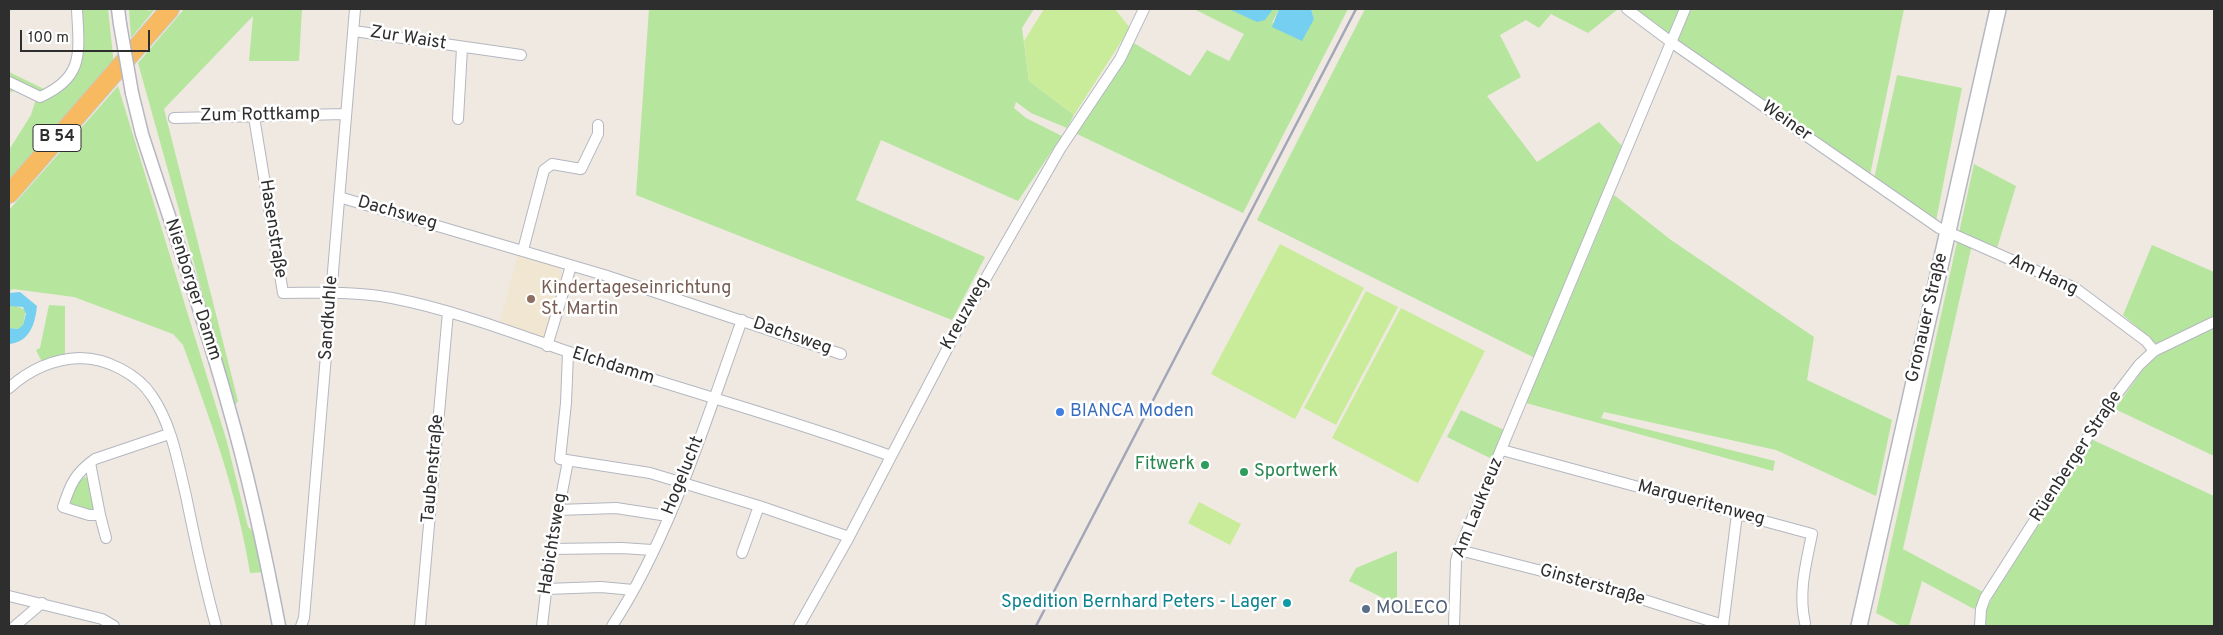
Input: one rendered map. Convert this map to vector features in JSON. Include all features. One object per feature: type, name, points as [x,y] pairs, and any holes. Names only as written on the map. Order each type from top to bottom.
[{"type":"highway","name":"B 54","points":[[9,194],[170,9]]},
{"type":"main road","name":"Gronauer Straße","points":[[1859,626],[1998,9]]},
{"type":"street","points":[[9,82],[40,97],[58,89],[76,67],[79,49],[77,9]]},
{"type":"street","name":"Nienborger Damm","points":[[118,9],[132,93],[142,134],[228,404],[269,570],[279,626]]},
{"type":"street","name":"Sandkuhle","points":[[301,626],[304,618],[355,9]]},
{"type":"street","name":"Kreuzweg","points":[[803,625],[967,311],[1060,149],[1120,59],[1144,9]]},
{"type":"street","name":"Weiner","points":[[1627,9],[1671,42],[1947,233]]},
{"type":"street","name":"Am Laukreuz","points":[[1454,626],[1456,561],[1459,550],[1685,9]]},
{"type":"street","name":"Zur Waist","points":[[354,31],[521,55]]},
{"type":"street","name":"Zur Waist","points":[[458,119],[462,48]]},
{"type":"street","name":"Zum Rottkamp","points":[[174,118],[345,114]]},
{"type":"street","name":"Hasenstraße","points":[[254,117],[283,293],[332,292]]},
{"type":"street","points":[[523,250],[544,170],[552,164],[581,169],[598,134],[598,125]]},
{"type":"street","name":"Dachsweg","points":[[339,197],[523,250],[742,320],[841,354]]},
{"type":"street","name":"Am Hang","points":[[1947,233],[2075,288],[2146,340],[2154,351]]},
{"type":"street","points":[[548,346],[571,266]]},
{"type":"street","name":"Elchdamm","points":[[332,292],[391,298],[448,312],[548,346],[839,437],[891,456]]},
{"type":"street","name":"Taubenstraße","points":[[420,626],[448,312]]},
{"type":"street","name":"Hogelucht","points":[[612,626],[633,590],[683,483],[742,320]]},
{"type":"street","name":"Rüenberger Straße","points":[[1980,626],[1980,610],[1985,598],[2107,407],[2140,365],[2154,351],[2214,322]]},
{"type":"street","points":[[568,352],[566,403],[560,459],[621,468],[683,483],[759,506],[848,537]]},
{"type":"street","points":[[9,388],[35,368],[65,359],[88,358],[113,365],[135,378],[152,395],[170,434],[216,626]]},
{"type":"street","points":[[100,515],[89,515],[62,507],[71,481],[90,463],[106,453],[170,434]]},
{"type":"street","name":"Margueritenweg","points":[[1502,450],[1812,534],[1802,584],[1801,604],[1805,622]]},
{"type":"street","name":"Habichtsweg","points":[[542,626],[551,549],[568,461]]},
{"type":"street","points":[[90,463],[106,538]]},
{"type":"street","points":[[742,553],[759,506]]},
{"type":"street","points":[[558,510],[616,508],[668,516]]},
{"type":"street","points":[[1723,626],[1737,514]]},
{"type":"street","points":[[551,549],[614,548],[652,550]]},
{"type":"street","name":"Ginsterstraße","points":[[1459,550],[1597,585],[1723,626]]},
{"type":"street","name":"Nienborger Damm","points":[[269,570],[270,626]]},
{"type":"street","points":[[546,589],[601,587],[633,590]]},
{"type":"street","points":[[9,596],[102,620],[114,626]]},
{"type":"street","points":[[15,626],[42,603]]},
{"type":"shaded area","name":"Kindertageseinrichtung St. Martin","points":[[518,254],[559,267],[562,273],[546,333],[543,337],[499,325]]},
{"type":"green space","points":[[81,9],[108,9],[114,65],[9,181],[9,150],[31,115],[36,99],[53,97],[74,77],[82,60]]},
{"type":"green space","points":[[129,9],[147,9],[148,11],[155,9],[131,38]]},
{"type":"green space","points":[[184,9],[302,9],[299,61],[249,61],[253,16],[164,109],[238,401],[234,407],[138,63]]},
{"type":"green space","points":[[649,9],[1034,9],[1022,28],[1029,81],[1074,115],[1067,128],[1031,113],[1016,102],[1014,108],[1026,118],[1062,136],[1018,201],[881,140],[856,200],[985,257],[952,320],[636,195]]},
{"type":"green space","points":[[1044,9],[1115,9],[1130,28],[1074,115],[1029,81],[1024,41]]},
{"type":"green space","points":[[1194,9],[1279,9],[1272,23],[1314,19],[1311,9],[1348,9],[1243,213],[1075,133],[1123,64],[1132,42],[1190,76],[1207,50],[1229,61],[1244,34]]},
{"type":"green space","points":[[1365,9],[1618,9],[1588,33],[1551,14],[1539,28],[1526,20],[1500,35],[1521,77],[1487,96],[1537,162],[1599,122],[1622,146],[1535,358],[1257,220]]},
{"type":"green space","points":[[1634,9],[1681,9],[1670,35]]},
{"type":"green space","points":[[1686,9],[1904,9],[1870,175],[1675,42]]},
{"type":"green space","points":[[9,72],[44,89],[38,94],[20,84],[12,92],[9,91]]},
{"type":"green space","points":[[1897,75],[1962,88],[1936,221],[1874,179]]},
{"type":"green space","points":[[118,86],[227,442],[248,527],[256,534],[267,572],[250,573],[238,514],[222,458],[183,345],[173,334],[74,297],[13,289],[9,291],[9,210]]},
{"type":"green space","points":[[1974,164],[2016,186],[1997,248],[1973,240],[1903,549],[1985,593],[1974,609],[1922,581],[1909,626],[1901,626],[1876,613]]},
{"type":"green space","points":[[1614,195],[1671,240],[1814,337],[1807,380],[1892,420],[1876,496],[1776,450],[1604,412],[1601,418],[1775,461],[1773,471],[1526,403]]},
{"type":"green space","points":[[1280,244],[1364,288],[1295,419],[1211,374]]},
{"type":"green space","points":[[2152,245],[2214,272],[2214,319],[2158,345],[2123,315]]},
{"type":"green space","points":[[1366,291],[1398,307],[1336,425],[1304,408]]},
{"type":"green space","points":[[13,305],[26,310],[23,325],[18,329],[9,328],[9,306]]},
{"type":"green space","points":[[49,305],[65,306],[65,355],[42,362],[36,350],[40,348]]},
{"type":"green space","points":[[1401,308],[1485,351],[1418,483],[1332,438]]},
{"type":"green space","points":[[2214,326],[2214,456],[2115,409],[2146,365],[2164,351]]},
{"type":"green space","points":[[1461,410],[1504,430],[1492,459],[1447,437]]},
{"type":"green space","points":[[2093,440],[2214,496],[2214,626],[1985,626],[1984,615],[1993,596]]},
{"type":"green space","points":[[87,477],[95,502],[94,510],[88,511],[73,507],[70,500],[80,478]]},
{"type":"green space","points":[[1199,502],[1241,524],[1230,545],[1188,523]]},
{"type":"green space","points":[[1397,551],[1397,605],[1349,581],[1356,568]]},
{"type":"water","points":[[1229,9],[1273,9],[1265,20],[1257,22]]},
{"type":"water","points":[[1279,9],[1311,9],[1314,19],[1302,41],[1272,27]]},
{"type":"water","points":[[20,292],[37,306],[35,319],[27,336],[16,343],[9,344],[9,328],[18,329],[23,325],[26,314],[23,307],[9,306],[9,293]]},
{"type":"railway","points":[[1036,626],[1356,9]]},
{"type":"place","name":"Kindertageseinrichtung St. Martin","points":[[531,299]]},
{"type":"place","name":"BIANCA Moden","points":[[1060,412]]},
{"type":"place","name":"Fitwerk","points":[[1205,465]]},
{"type":"place","name":"Sportwerk","points":[[1244,472]]},
{"type":"place","name":"Spedition Bernhard Peters - Lager","points":[[1287,603]]},
{"type":"place","name":"MOLECO","points":[[1366,609]]}]
